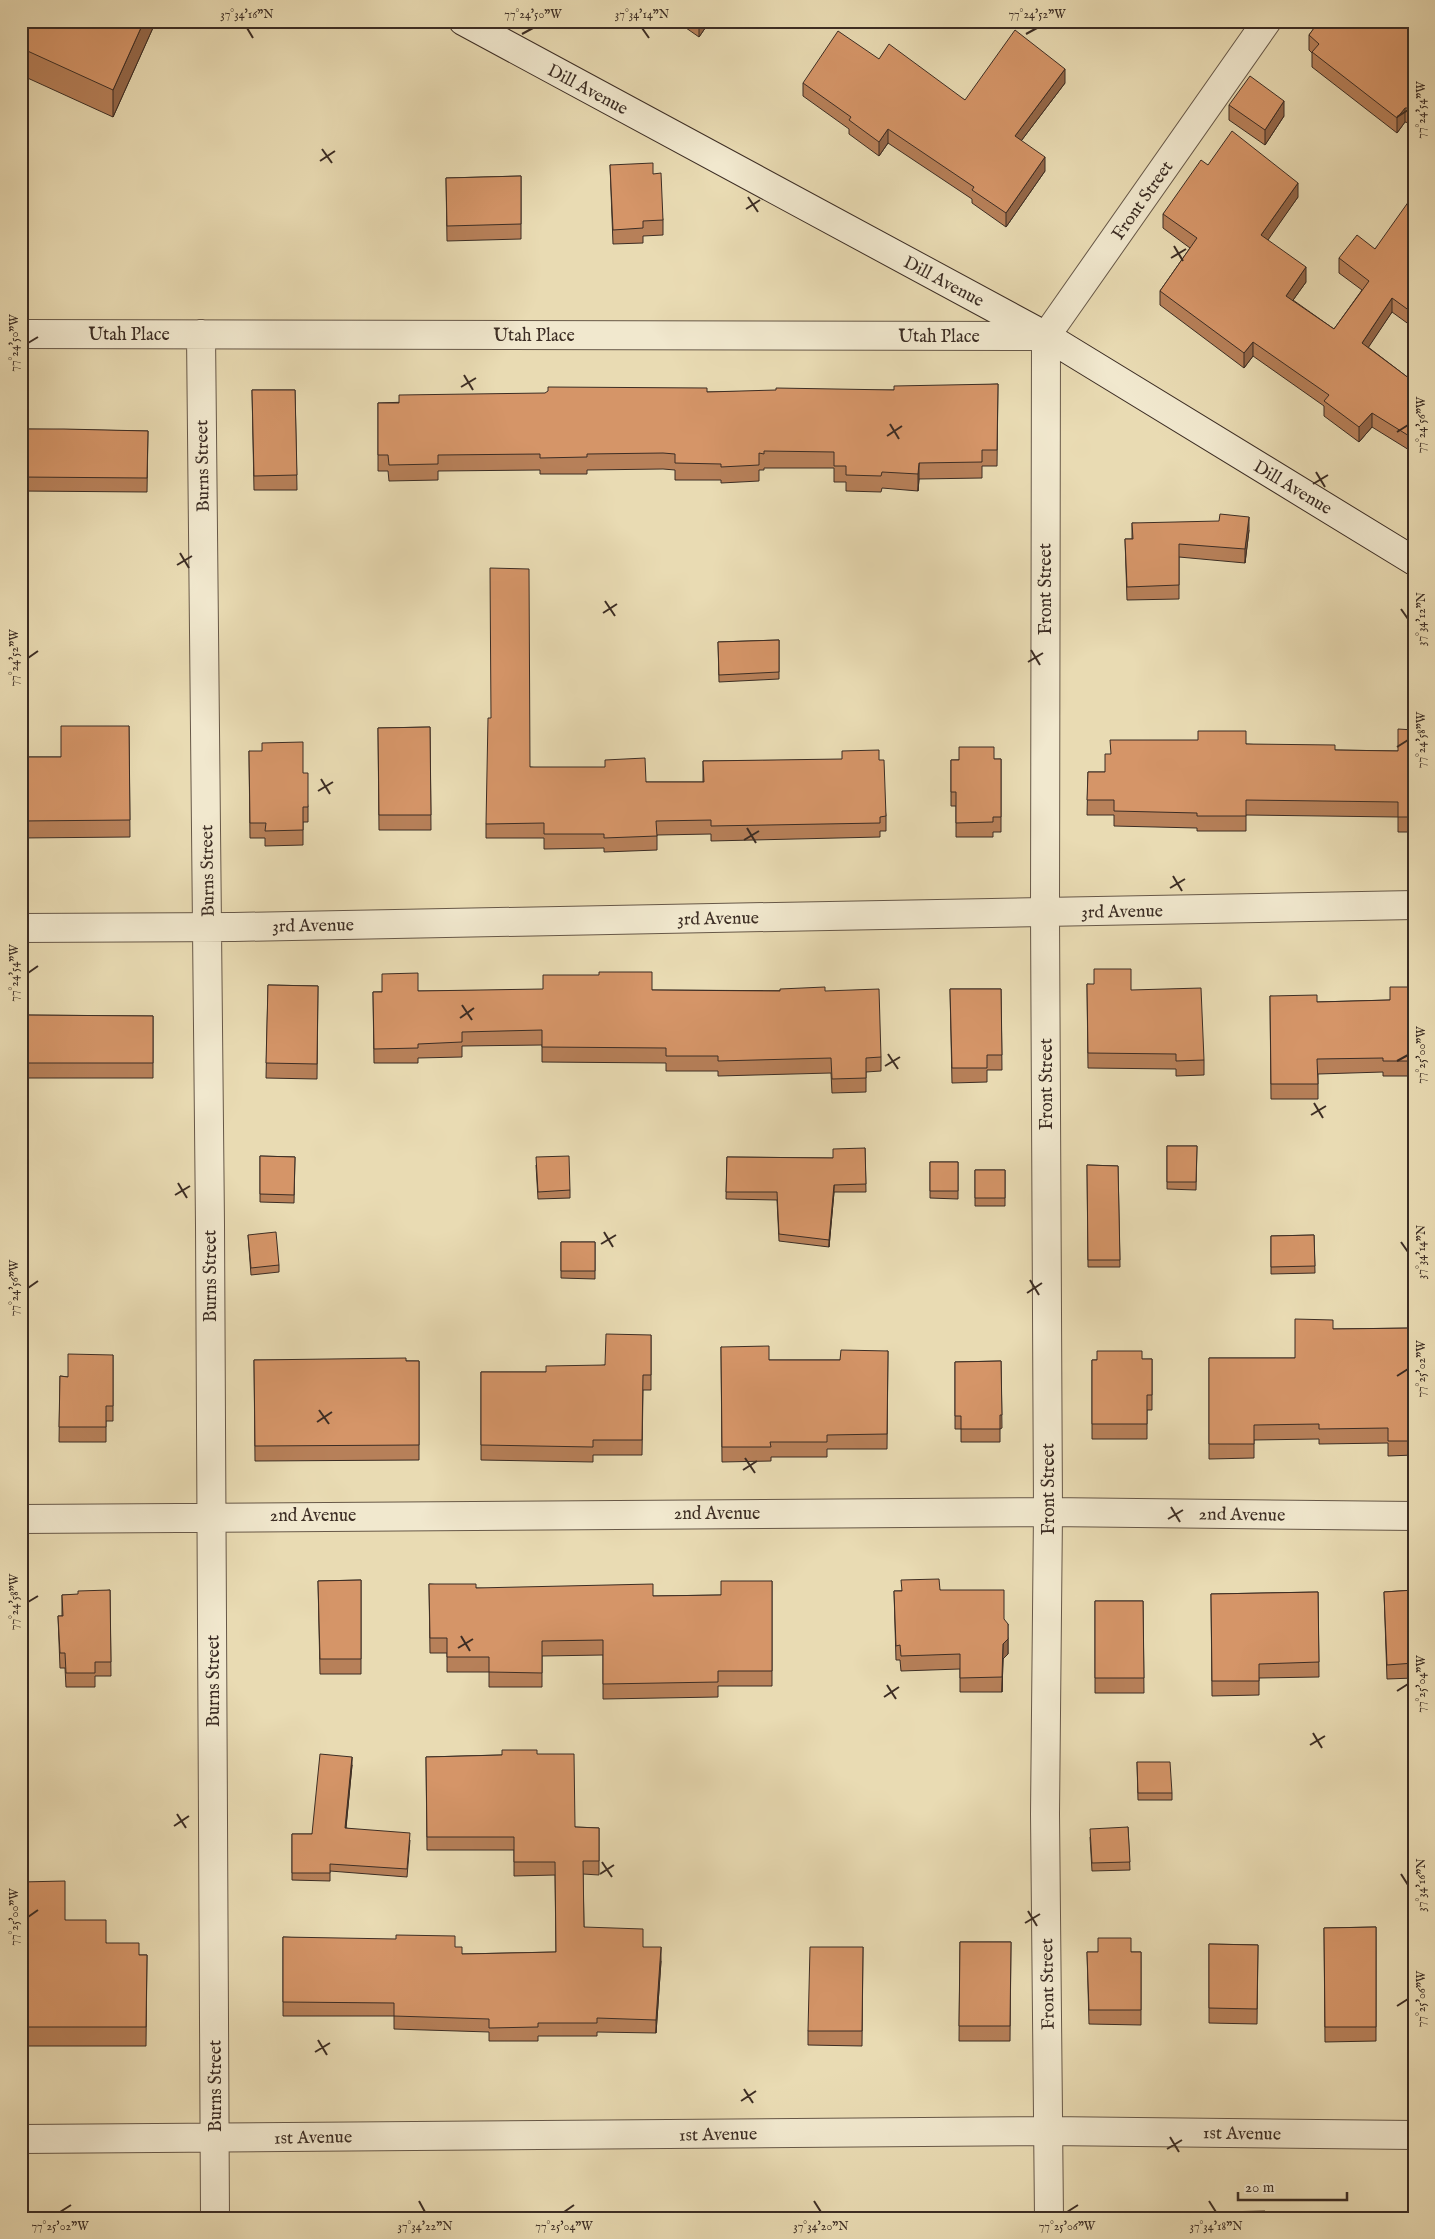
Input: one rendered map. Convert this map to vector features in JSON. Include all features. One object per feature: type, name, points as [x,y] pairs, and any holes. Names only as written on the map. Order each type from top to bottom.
[{"type":"street","name":"Dill Avenue","points":[[463,21],[1046,336],[1414,561]]},
{"type":"street","name":"Front Street","points":[[1049,2218],[1045,1814],[1048,1512],[1045,913],[1046,336],[1267,21]]},
{"type":"street","name":"Utah Place","points":[[21,334],[1046,336]]},
{"type":"street","name":"Burns Street","points":[[201,334],[208,927],[215,2218]]},
{"type":"street","name":"3rd Avenue","points":[[21,928],[208,927],[1414,905]]},
{"type":"street","name":"2nd Avenue","points":[[21,1519],[212,1516],[1048,1512],[1414,1516]]},
{"type":"street","name":"1st Avenue","points":[[21,2139],[1048,2131],[1414,2135]]},
{"type":"building","points":[[21,21],[144,21],[113,90],[21,48]]},
{"type":"building","points":[[1319,21],[1398,21],[1414,33],[1414,112],[1409,108],[1405,108],[1397,118],[1312,52],[1319,44],[1309,35]]},
{"type":"building","points":[[1015,30],[1065,69],[1015,136],[1045,157],[1006,213],[972,190],[974,187],[888,129],[879,142],[849,120],[851,117],[803,83],[838,31],[879,59],[889,44],[965,100]]},
{"type":"building","points":[[1250,76],[1284,101],[1265,130],[1229,105]]},
{"type":"building","points":[[1232,131],[1298,183],[1261,235],[1306,267],[1286,296],[1334,329],[1369,281],[1339,258],[1357,235],[1375,249],[1409,201],[1414,205],[1414,314],[1392,298],[1362,343],[1410,379],[1414,373],[1414,439],[1372,413],[1359,427],[1324,401],[1329,395],[1253,342],[1244,353],[1160,291],[1197,238],[1163,214],[1201,160],[1208,165]]},
{"type":"building","points":[[653,163],[653,174],[661,173],[663,220],[643,221],[643,228],[613,230],[610,165]]},
{"type":"building","points":[[521,176],[521,224],[447,226],[446,178]]},
{"type":"building","points":[[998,384],[997,450],[982,450],[982,462],[919,463],[918,474],[882,472],[881,476],[846,475],[846,466],[834,466],[834,452],[764,451],[764,454],[759,453],[759,465],[721,467],[721,464],[675,463],[675,454],[663,453],[587,454],[587,457],[540,458],[540,454],[438,455],[438,464],[389,465],[388,455],[378,455],[378,403],[399,403],[399,395],[545,393],[548,391],[548,387],[707,388],[707,392],[776,390],[776,388],[894,390],[894,386]]},
{"type":"building","points":[[252,390],[295,390],[297,475],[254,476]]},
{"type":"building","points":[[21,429],[148,431],[147,478],[21,477]]},
{"type":"building","points":[[1220,514],[1249,517],[1245,549],[1179,544],[1179,585],[1127,587],[1125,539],[1133,539],[1132,523],[1219,521]]},
{"type":"building","points":[[490,568],[529,569],[530,767],[605,767],[605,760],[645,758],[646,782],[704,782],[703,761],[842,759],[842,751],[879,750],[879,760],[884,760],[886,816],[880,817],[880,823],[711,826],[711,820],[656,821],[657,836],[604,838],[604,834],[544,834],[544,823],[486,824],[488,718],[491,718]]},
{"type":"building","points":[[779,640],[779,672],[719,675],[718,642]]},
{"type":"building","points":[[61,726],[129,726],[130,820],[21,821],[21,757],[61,757]]},
{"type":"building","points":[[430,727],[431,815],[379,815],[378,728]]},
{"type":"building","points":[[1398,729],[1414,730],[1414,817],[1398,817],[1398,802],[1246,800],[1246,816],[1197,816],[1197,813],[1114,811],[1114,800],[1087,800],[1088,772],[1105,772],[1105,754],[1111,754],[1110,740],[1198,740],[1198,731],[1246,731],[1246,744],[1335,745],[1335,750],[1398,751]]},
{"type":"building","points":[[303,742],[303,773],[308,773],[308,807],[303,807],[303,830],[265,831],[266,823],[250,823],[249,751],[262,751],[262,743]]},
{"type":"building","points":[[959,747],[994,747],[994,759],[1001,759],[1001,817],[993,817],[993,822],[956,823],[956,792],[951,792],[951,760],[959,760]]},
{"type":"building","points":[[1094,969],[1131,969],[1131,990],[1201,988],[1204,1060],[1176,1061],[1176,1054],[1088,1053],[1087,984],[1094,984]]},
{"type":"building","points":[[599,972],[652,972],[652,990],[780,991],[780,989],[825,987],[825,991],[879,989],[881,1057],[866,1058],[866,1078],[832,1079],[831,1058],[718,1061],[718,1056],[666,1056],[666,1048],[542,1047],[542,1030],[462,1032],[462,1042],[418,1044],[418,1048],[374,1049],[373,992],[382,992],[382,974],[418,973],[418,991],[543,989],[543,975],[599,975]]},
{"type":"building","points":[[268,985],[318,986],[317,1064],[266,1063]]},
{"type":"building","points":[[1390,987],[1414,987],[1414,1061],[1383,1061],[1383,1058],[1317,1059],[1318,1084],[1271,1084],[1270,996],[1317,995],[1317,1002],[1390,1000]]},
{"type":"building","points":[[950,989],[1001,989],[1002,1055],[987,1055],[987,1068],[952,1068]]},
{"type":"building","points":[[21,1015],[153,1016],[153,1063],[21,1063]]},
{"type":"building","points":[[1167,1146],[1197,1146],[1196,1182],[1167,1182]]},
{"type":"building","points":[[865,1148],[866,1184],[834,1185],[829,1240],[779,1234],[777,1192],[726,1192],[727,1157],[833,1158],[833,1149]]},
{"type":"building","points":[[260,1156],[295,1157],[294,1195],[260,1194]]},
{"type":"building","points":[[569,1156],[570,1190],[538,1192],[536,1157]]},
{"type":"building","points":[[930,1162],[958,1162],[958,1191],[930,1191]]},
{"type":"building","points":[[1087,1165],[1118,1166],[1120,1260],[1088,1260]]},
{"type":"building","points":[[975,1170],[1005,1170],[1005,1198],[975,1198]]},
{"type":"building","points":[[276,1232],[279,1265],[251,1268],[248,1235]]},
{"type":"building","points":[[1314,1235],[1315,1266],[1271,1267],[1271,1236]]},
{"type":"building","points":[[561,1242],[595,1242],[595,1271],[561,1271]]},
{"type":"building","points":[[1295,1319],[1333,1320],[1333,1329],[1414,1328],[1414,1441],[1388,1441],[1388,1428],[1319,1429],[1319,1424],[1254,1425],[1254,1444],[1209,1444],[1209,1358],[1295,1358]]},
{"type":"building","points":[[606,1334],[651,1335],[651,1375],[643,1375],[642,1440],[593,1440],[593,1447],[481,1445],[481,1372],[546,1372],[546,1366],[605,1365]]},
{"type":"building","points":[[769,1346],[769,1360],[840,1360],[841,1350],[888,1351],[887,1434],[827,1435],[827,1442],[770,1442],[771,1447],[722,1447],[721,1347]]},
{"type":"building","points":[[1097,1351],[1142,1351],[1142,1359],[1152,1359],[1152,1395],[1147,1395],[1147,1424],[1092,1424],[1092,1360],[1097,1360]]},
{"type":"building","points":[[68,1354],[113,1355],[113,1406],[106,1406],[106,1427],[59,1427],[60,1376],[68,1377]]},
{"type":"building","points":[[406,1358],[406,1361],[419,1361],[419,1445],[255,1446],[254,1360]]},
{"type":"building","points":[[1001,1361],[1002,1415],[1000,1415],[1000,1429],[961,1429],[961,1416],[955,1416],[955,1362]]},
{"type":"building","points":[[939,1579],[940,1590],[1004,1590],[1004,1619],[1008,1624],[1008,1639],[1003,1644],[1002,1677],[960,1678],[960,1654],[901,1656],[900,1645],[896,1646],[894,1591],[902,1591],[901,1580]]},
{"type":"building","points":[[361,1580],[361,1659],[320,1659],[318,1581]]},
{"type":"building","points":[[721,1581],[772,1581],[772,1671],[718,1671],[718,1682],[603,1684],[603,1640],[542,1641],[542,1673],[489,1672],[489,1657],[447,1657],[447,1638],[430,1638],[429,1584],[476,1584],[476,1588],[653,1584],[653,1596],[721,1595]]},
{"type":"building","points":[[110,1590],[111,1662],[95,1662],[95,1673],[66,1673],[65,1653],[60,1653],[58,1616],[63,1616],[62,1595],[78,1594],[78,1591]]},
{"type":"building","points":[[1414,1590],[1414,1663],[1387,1665],[1384,1592]]},
{"type":"building","points":[[1318,1592],[1319,1662],[1259,1664],[1259,1681],[1212,1681],[1211,1594]]},
{"type":"building","points":[[1095,1601],[1143,1601],[1144,1678],[1095,1678]]},
{"type":"building","points":[[502,1750],[537,1750],[537,1754],[574,1754],[575,1827],[599,1828],[599,1861],[583,1861],[584,1927],[643,1929],[643,1947],[661,1947],[656,2020],[597,2018],[597,2023],[538,2023],[538,2027],[489,2028],[489,2019],[394,2016],[394,2003],[283,2002],[283,1937],[396,1939],[396,1935],[455,1936],[455,1947],[462,1947],[462,1954],[556,1952],[555,1862],[514,1862],[514,1837],[427,1837],[426,1757],[502,1755]]},
{"type":"building","points":[[320,1754],[352,1757],[345,1828],[410,1833],[407,1869],[330,1864],[330,1873],[292,1873],[292,1834],[312,1834]]},
{"type":"building","points":[[1137,1762],[1170,1762],[1172,1793],[1138,1793]]},
{"type":"building","points":[[1128,1827],[1130,1862],[1092,1863],[1090,1829]]},
{"type":"building","points":[[65,1881],[65,1920],[106,1920],[106,1943],[139,1943],[139,1955],[147,1955],[146,2027],[21,2027],[21,1882]]},
{"type":"building","points":[[1376,1927],[1376,2027],[1325,2027],[1324,1928]]},
{"type":"building","points":[[1098,1938],[1131,1938],[1131,1952],[1141,1952],[1141,2010],[1089,2010],[1087,1952],[1098,1952]]},
{"type":"building","points":[[960,1942],[1011,1942],[1010,2026],[959,2026]]},
{"type":"building","points":[[1209,1944],[1258,1945],[1257,2009],[1209,2008]]},
{"type":"building","points":[[810,1947],[863,1947],[862,2031],[808,2031]]},
{"type":"building","points":[[1265,2211],[1265,2218],[1220,2218],[1220,2212]]},
{"type":"building","points":[[1414,2214],[1414,2218],[1330,2218],[1330,2215]]},
{"type":"building","points":[[956,2217],[1008,2217],[1008,2218]]}]
